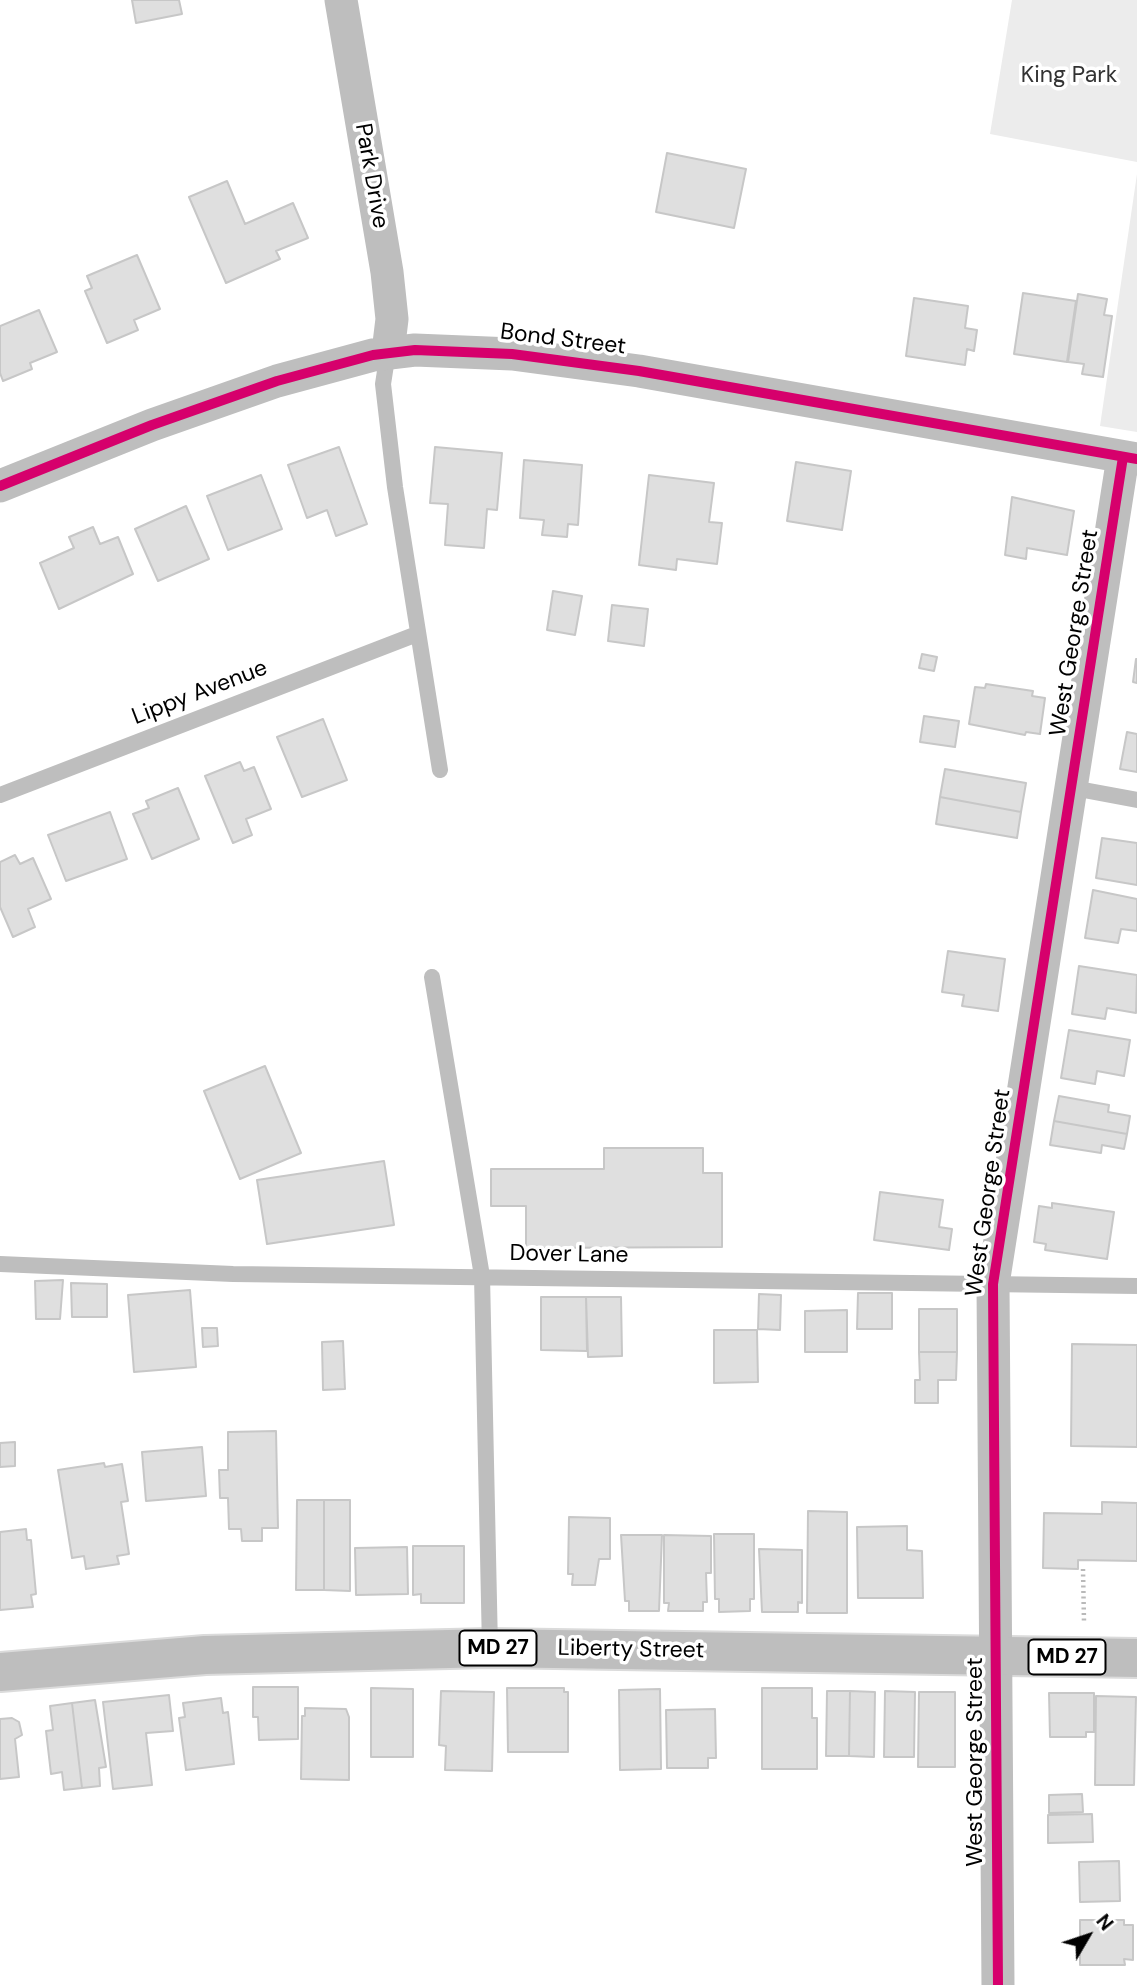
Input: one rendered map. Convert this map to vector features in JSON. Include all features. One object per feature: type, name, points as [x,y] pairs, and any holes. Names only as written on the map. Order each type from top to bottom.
[{"type":"highway","name":"Liberty Street","points":[[0,1672],[205,1655],[490,1648],[1137,1658]]},
{"type":"street","name":"Park Drive","points":[[341,0],[387,272],[392,319],[388,352]]},
{"type":"street","name":"Bond Street","points":[[0,486],[152,425],[277,381],[388,352],[464,350],[609,367],[1130,458]]},
{"type":"street","name":"West George Street","points":[[998,1985],[993,1284],[1073,788],[1130,458]]},
{"type":"lane","points":[[388,352],[383,384],[417,634],[440,770]]},
{"type":"lane","name":"Lippy Avenue","points":[[0,795],[417,634]]},
{"type":"lane","points":[[1073,788],[1137,800]]},
{"type":"lane","points":[[432,977],[482,1276],[490,1648]]},
{"type":"lane","name":"Dover Lane","points":[[0,1264],[233,1274],[1137,1286]]},
{"type":"path","points":[[1083,1569],[1084,1623]]},
{"type":"green space","name":"King Park","points":[[1012,0],[1137,0],[1137,162],[990,134]]},
{"type":"green space","points":[[1137,174],[1137,432],[1100,426]]},
{"type":"building","points":[[132,0],[179,0],[182,14],[136,23]]},
{"type":"building","points":[[667,153],[746,169],[734,228],[656,212]]},
{"type":"building","points":[[227,181],[245,224],[293,203],[308,238],[276,251],[280,259],[226,283],[189,197]]},
{"type":"building","points":[[137,255],[160,309],[134,320],[138,330],[107,343],[85,291],[92,288],[87,276]]},
{"type":"building","points":[[1023,293],[1076,301],[1067,362],[1014,354]]},
{"type":"building","points":[[1078,294],[1107,299],[1104,315],[1112,316],[1103,377],[1082,374],[1084,364],[1068,362]]},
{"type":"building","points":[[914,298],[968,306],[965,328],[977,330],[974,351],[967,349],[965,365],[906,356]]},
{"type":"building","points":[[39,310],[57,352],[30,363],[32,369],[3,381],[0,373],[0,326]]},
{"type":"building","points":[[339,447],[367,524],[336,536],[327,510],[307,518],[288,465]]},
{"type":"building","points":[[435,447],[502,453],[497,510],[487,509],[484,548],[445,545],[448,504],[430,503]]},
{"type":"building","points":[[524,460],[582,465],[578,525],[568,524],[567,537],[542,535],[544,520],[520,518]]},
{"type":"building","points":[[796,462],[851,471],[842,530],[787,521]]},
{"type":"building","points":[[261,475],[282,529],[228,550],[207,496]]},
{"type":"building","points":[[649,475],[714,483],[709,522],[722,523],[717,564],[677,559],[676,570],[639,565]]},
{"type":"building","points":[[1012,497],[1074,511],[1067,555],[1027,548],[1026,559],[1005,555]]},
{"type":"building","points":[[186,506],[209,559],[158,581],[135,529]]},
{"type":"building","points":[[93,527],[100,544],[118,537],[133,574],[59,609],[40,563],[74,548],[69,537]]},
{"type":"building","points":[[553,591],[582,596],[575,635],[547,630]]},
{"type":"building","points":[[612,605],[648,609],[644,646],[608,641]]},
{"type":"building","points":[[922,654],[937,657],[934,671],[919,668]]},
{"type":"building","points":[[1137,659],[1137,683],[1133,682]]},
{"type":"building","points":[[986,684],[1033,691],[1032,696],[1045,698],[1040,734],[1026,732],[1025,735],[969,724],[975,687],[985,688]]},
{"type":"building","points":[[924,716],[959,721],[955,747],[920,742]]},
{"type":"building","points":[[323,719],[347,780],[302,797],[277,737]]},
{"type":"building","points":[[1127,732],[1137,734],[1137,772],[1120,769]]},
{"type":"building","points":[[240,762],[244,771],[254,767],[271,809],[246,819],[252,835],[233,843],[205,776]]},
{"type":"building","points":[[945,769],[1026,783],[1021,812],[940,797]]},
{"type":"building","points":[[178,788],[199,839],[152,859],[133,814],[149,808],[146,801]]},
{"type":"building","points":[[940,797],[1021,812],[1017,838],[936,824]]},
{"type":"building","points":[[110,812],[127,859],[66,881],[48,835]]},
{"type":"building","points":[[1102,838],[1137,843],[1137,885],[1096,878]]},
{"type":"building","points":[[15,855],[20,864],[33,858],[51,899],[28,909],[35,927],[13,937],[0,907],[0,862]]},
{"type":"building","points":[[1093,890],[1137,899],[1137,931],[1121,929],[1118,943],[1085,938]]},
{"type":"building","points":[[948,951],[1005,959],[998,1011],[962,1006],[964,995],[942,992]]},
{"type":"building","points":[[1079,966],[1137,975],[1136,1013],[1107,1008],[1105,1019],[1072,1014]]},
{"type":"building","points":[[1069,1030],[1130,1040],[1124,1076],[1097,1071],[1095,1084],[1061,1078]]},
{"type":"building","points":[[265,1066],[301,1153],[240,1179],[204,1091]]},
{"type":"building","points":[[1059,1096],[1109,1105],[1108,1112],[1130,1116],[1127,1134],[1054,1121]]},
{"type":"building","points":[[1054,1121],[1127,1134],[1124,1149],[1102,1145],[1101,1153],[1050,1145]]},
{"type":"building","points":[[604,1148],[703,1148],[703,1173],[722,1173],[722,1247],[526,1248],[526,1206],[491,1206],[491,1169],[604,1169]]},
{"type":"building","points":[[384,1161],[394,1225],[267,1244],[257,1180]]},
{"type":"building","points":[[880,1192],[943,1200],[939,1227],[952,1229],[949,1250],[874,1240]]},
{"type":"building","points":[[1052,1203],[1114,1212],[1107,1259],[1045,1250],[1046,1244],[1034,1242],[1039,1206],[1052,1208]]},
{"type":"building","points":[[63,1280],[60,1319],[36,1319],[35,1281]]},
{"type":"building","points":[[71,1283],[107,1284],[107,1317],[72,1317]]},
{"type":"building","points":[[190,1290],[196,1367],[134,1372],[128,1295]]},
{"type":"building","points":[[858,1293],[892,1293],[892,1329],[857,1329]]},
{"type":"building","points":[[759,1294],[781,1295],[780,1330],[758,1329]]},
{"type":"building","points":[[541,1297],[586,1297],[587,1351],[541,1350]]},
{"type":"building","points":[[586,1297],[621,1297],[622,1356],[588,1357]]},
{"type":"building","points":[[919,1309],[957,1309],[957,1352],[919,1352]]},
{"type":"building","points":[[847,1310],[847,1352],[805,1352],[805,1311]]},
{"type":"building","points":[[202,1328],[217,1328],[218,1346],[203,1347]]},
{"type":"building","points":[[714,1330],[757,1330],[758,1382],[714,1383]]},
{"type":"building","points":[[343,1341],[345,1389],[323,1390],[322,1342]]},
{"type":"building","points":[[1072,1344],[1137,1345],[1137,1447],[1071,1446]]},
{"type":"building","points":[[919,1352],[957,1352],[956,1380],[938,1380],[938,1403],[915,1403],[915,1380],[920,1380]]},
{"type":"building","points":[[276,1431],[278,1528],[262,1528],[262,1541],[242,1541],[241,1529],[229,1529],[228,1498],[220,1498],[219,1470],[228,1470],[228,1432]]},
{"type":"building","points":[[15,1442],[15,1466],[0,1467],[0,1443]]},
{"type":"building","points":[[202,1447],[206,1496],[146,1501],[142,1452]]},
{"type":"building","points":[[104,1463],[105,1467],[122,1464],[128,1501],[121,1502],[129,1554],[117,1556],[119,1564],[86,1569],[84,1556],[72,1558],[58,1470]]},
{"type":"building","points":[[297,1500],[324,1500],[324,1590],[296,1590]]},
{"type":"building","points":[[324,1500],[350,1500],[350,1591],[324,1590]]},
{"type":"building","points":[[1102,1502],[1137,1503],[1137,1561],[1078,1560],[1078,1569],[1043,1568],[1044,1513],[1102,1514]]},
{"type":"building","points":[[808,1511],[847,1512],[847,1613],[807,1613]]},
{"type":"building","points":[[569,1517],[610,1518],[610,1559],[599,1559],[595,1585],[572,1585],[573,1574],[568,1574]]},
{"type":"building","points":[[907,1526],[907,1550],[922,1551],[923,1598],[858,1598],[857,1527]]},
{"type":"building","points":[[26,1529],[27,1540],[31,1540],[36,1594],[31,1595],[33,1607],[0,1610],[0,1532]]},
{"type":"building","points":[[714,1534],[754,1534],[754,1599],[750,1599],[750,1611],[719,1612],[719,1599],[715,1599]]},
{"type":"building","points":[[621,1535],[662,1535],[659,1611],[629,1611],[629,1601],[625,1601]]},
{"type":"building","points":[[664,1535],[711,1536],[711,1573],[706,1573],[707,1602],[703,1602],[703,1611],[668,1611],[669,1603],[664,1603]]},
{"type":"building","points":[[413,1546],[464,1546],[464,1603],[421,1603],[421,1594],[413,1595]]},
{"type":"building","points":[[407,1547],[408,1594],[356,1595],[355,1548]]},
{"type":"building","points":[[759,1549],[802,1550],[802,1603],[798,1602],[798,1612],[762,1612]]},
{"type":"building","points":[[253,1687],[298,1687],[298,1739],[259,1740],[258,1717],[253,1717]]},
{"type":"building","points":[[371,1688],[413,1689],[413,1757],[371,1757]]},
{"type":"building","points":[[507,1688],[564,1688],[564,1692],[568,1692],[568,1752],[508,1752]]},
{"type":"building","points":[[762,1688],[812,1688],[812,1718],[817,1718],[817,1769],[762,1769]]},
{"type":"building","points":[[660,1689],[661,1769],[620,1770],[619,1690]]},
{"type":"building","points":[[441,1691],[494,1692],[492,1771],[445,1770],[446,1746],[439,1745]]},
{"type":"building","points":[[827,1691],[850,1691],[849,1756],[826,1756]]},
{"type":"building","points":[[850,1691],[875,1692],[874,1757],[849,1756]]},
{"type":"building","points":[[885,1691],[915,1692],[914,1757],[884,1757]]},
{"type":"building","points":[[919,1692],[955,1692],[955,1767],[918,1767]]},
{"type":"building","points":[[1049,1693],[1094,1693],[1094,1732],[1086,1732],[1086,1737],[1050,1737]]},
{"type":"building","points":[[169,1695],[173,1731],[146,1733],[152,1785],[113,1789],[103,1702]]},
{"type":"building","points":[[1096,1696],[1136,1697],[1134,1785],[1095,1785]]},
{"type":"building","points":[[221,1698],[223,1713],[228,1712],[234,1764],[186,1770],[179,1718],[185,1717],[183,1703]]},
{"type":"building","points":[[95,1700],[106,1767],[99,1768],[100,1786],[82,1788],[72,1703]]},
{"type":"building","points":[[72,1703],[82,1788],[64,1790],[62,1772],[51,1774],[46,1731],[53,1730],[50,1706]]},
{"type":"building","points":[[305,1708],[346,1709],[349,1717],[349,1780],[301,1779],[302,1716],[305,1716]]},
{"type":"building","points":[[715,1709],[716,1758],[708,1758],[708,1768],[667,1768],[666,1710]]},
{"type":"building","points":[[12,1718],[19,1722],[22,1735],[15,1739],[19,1777],[0,1779],[0,1719]]},
{"type":"building","points":[[1082,1794],[1083,1812],[1049,1813],[1049,1795]]},
{"type":"building","points":[[1092,1814],[1093,1842],[1048,1843],[1048,1815]]},
{"type":"building","points":[[1119,1861],[1120,1901],[1080,1902],[1079,1862]]},
{"type":"building","points":[[1080,1920],[1124,1920],[1124,1925],[1133,1925],[1133,1960],[1124,1959],[1125,1965],[1080,1965]]},
{"type":"cycle path","points":[[0,486],[152,425],[277,381],[373,355],[415,350],[512,354],[639,371],[1137,459]]},
{"type":"cycle path","points":[[998,1985],[993,1284],[1123,457]]}]
